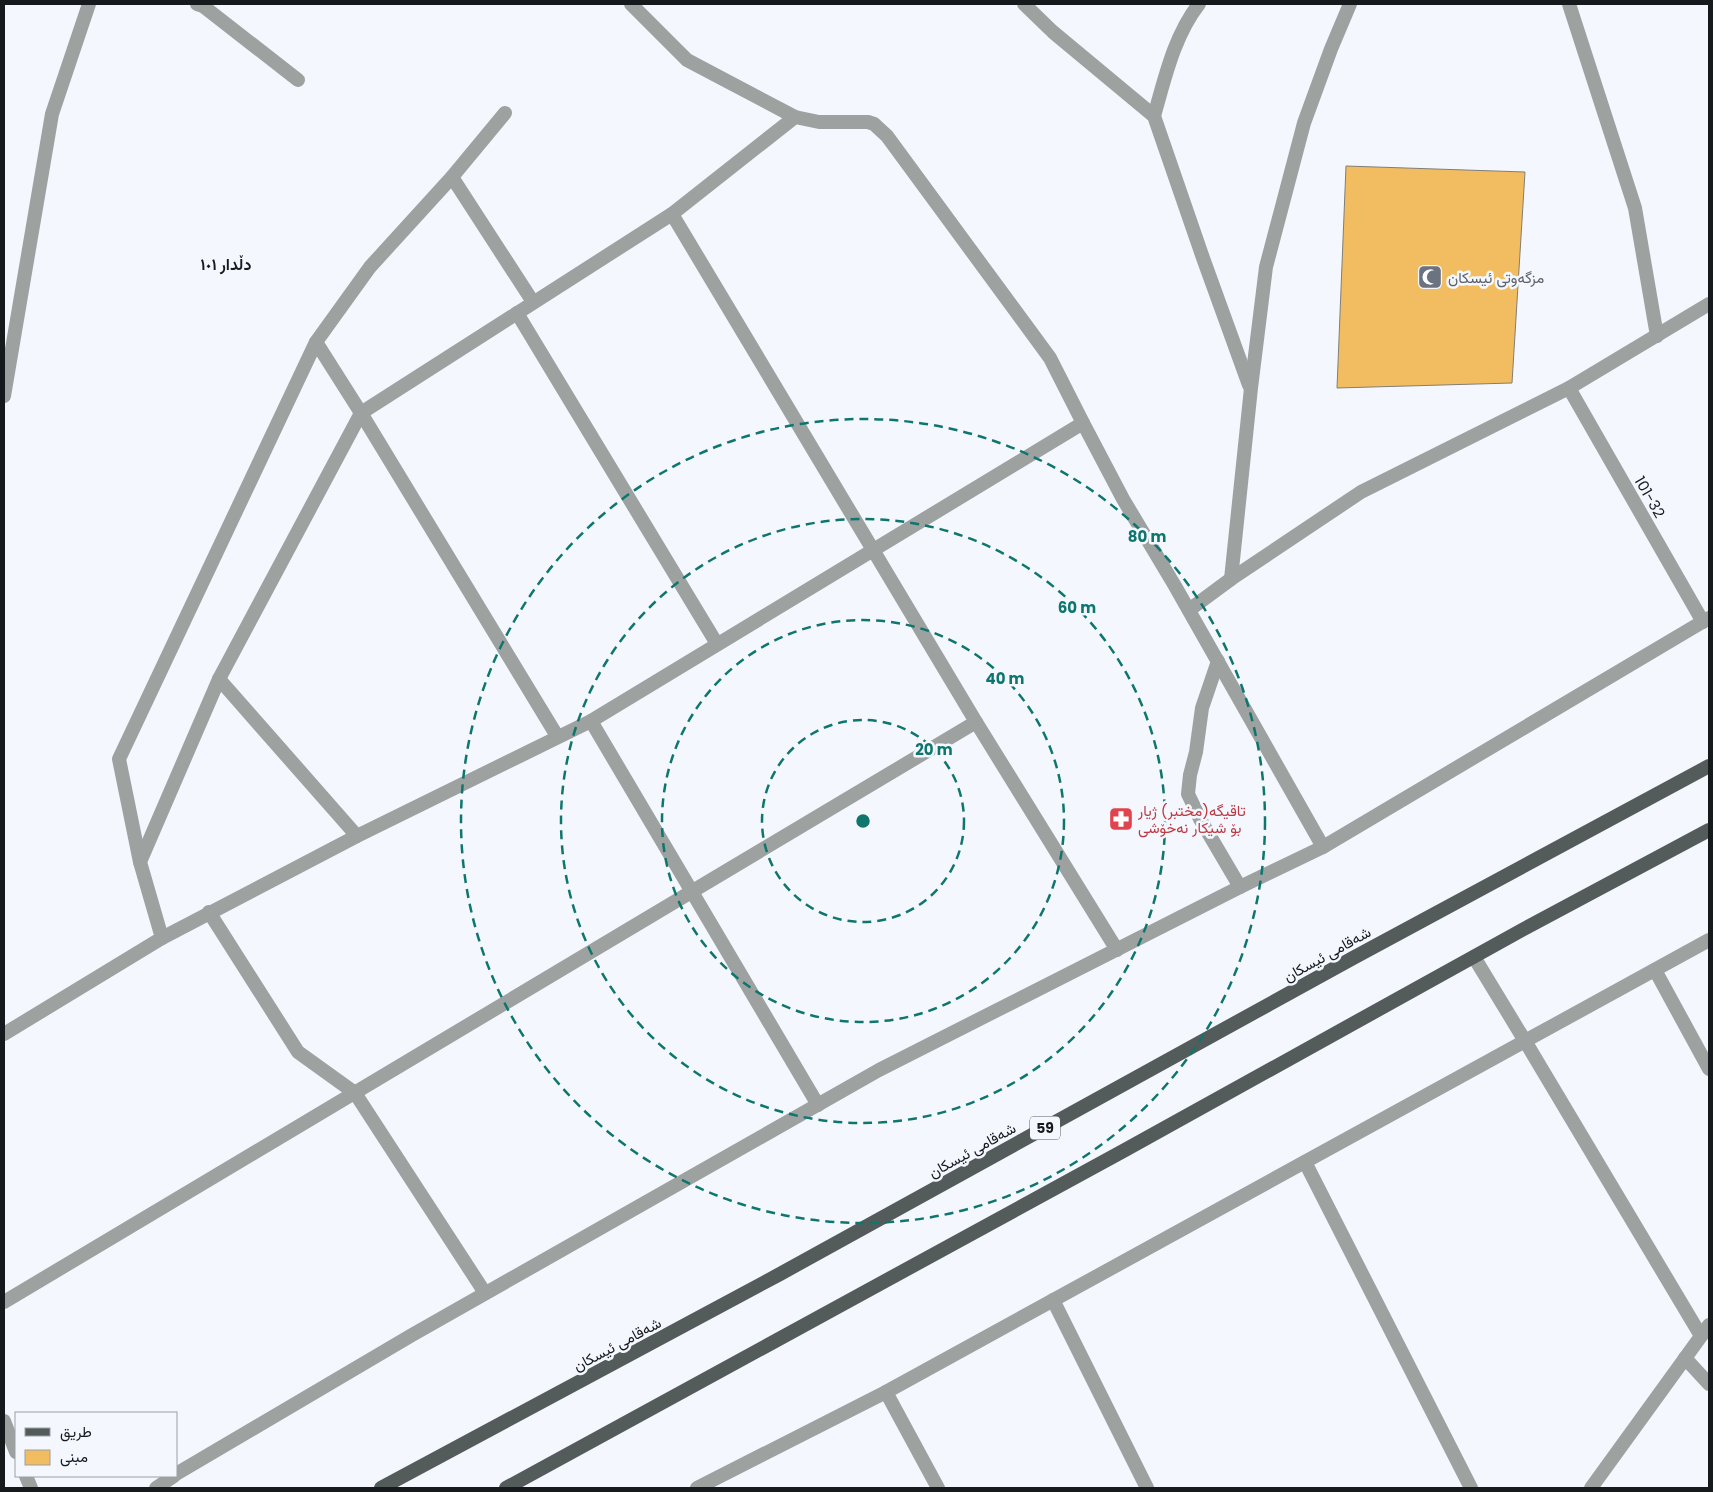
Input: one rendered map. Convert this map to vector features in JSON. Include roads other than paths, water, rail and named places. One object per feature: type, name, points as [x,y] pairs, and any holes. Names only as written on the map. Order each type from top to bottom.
[{"type":"main road","name":"شەقامی ئیسکان","points":[[380,1488],[780,1274],[1345,963],[1709,766]]},
{"type":"main road","points":[[506,1488],[1709,830]]},
{"type":"street","points":[[4,396],[52,114],[89,4]]},
{"type":"street","points":[[197,4],[298,80]]},
{"type":"street","points":[[631,4],[687,60],[795,116],[824,122],[849,123],[863,121],[874,124],[882,131],[1050,358],[1123,499],[1190,610],[1324,847]]},
{"type":"street","points":[[1024,4],[1053,32],[1154,116],[1203,258],[1251,388]]},
{"type":"street","points":[[1154,116],[1174,48],[1199,4]]},
{"type":"street","points":[[1231,580],[1266,267],[1304,123],[1350,4]]},
{"type":"street","points":[[1569,4],[1635,208],[1657,336]]},
{"type":"street","points":[[162,938],[140,862],[119,758],[316,342],[370,267],[452,177],[505,113]]},
{"type":"street","points":[[140,862],[219,679],[360,413],[672,214],[795,116]]},
{"type":"street","points":[[452,177],[533,302]]},
{"type":"street","points":[[672,214],[976,722],[1117,950]]},
{"type":"street","points":[[1190,610],[1361,492],[1569,388],[1709,304]]},
{"type":"street","points":[[517,313],[717,644]]},
{"type":"street","points":[[316,342],[558,736]]},
{"type":"street","name":"101-32","points":[[1569,388],[1706,620]]},
{"type":"street","points":[[4,1034],[162,938],[209,912],[357,836],[590,721],[1083,423]]},
{"type":"street","points":[[178,1473],[485,1293],[879,1070],[1240,887],[1324,847],[1706,620]]},
{"type":"street","points":[[1218,661],[1202,708],[1188,794],[1200,819],[1240,887]]},
{"type":"street","points":[[219,679],[357,836]]},
{"type":"street","points":[[590,721],[818,1105]]},
{"type":"street","points":[[4,1302],[976,722]]},
{"type":"street","points":[[209,912],[298,1052],[355,1093],[485,1293]]},
{"type":"street","points":[[697,1488],[886,1392],[1709,940]]},
{"type":"street","points":[[1474,957],[1705,1330],[1594,1487]]},
{"type":"street","points":[[1655,970],[1709,1069]]},
{"type":"street","points":[[1305,1162],[1471,1488]]},
{"type":"street","points":[[1053,1300],[1147,1488]]},
{"type":"street","points":[[1685,1358],[1709,1384]]},
{"type":"street","points":[[886,1392],[938,1488]]},
{"type":"street","points":[[4,1421],[15,1449]]},
{"type":"street","points":[[156,1488],[172,1477]]},
{"type":"place","name":"مزگەوتی ئیسکان","points":[[1430,277]]},
{"type":"place","name":"تاقیگە(مختبر) ژیار بۆ شیکار نەخۆشی","points":[[1121,819]]},
{"type":"district","name":"دڵدار ١٠١","points":[[226,264]]}]
